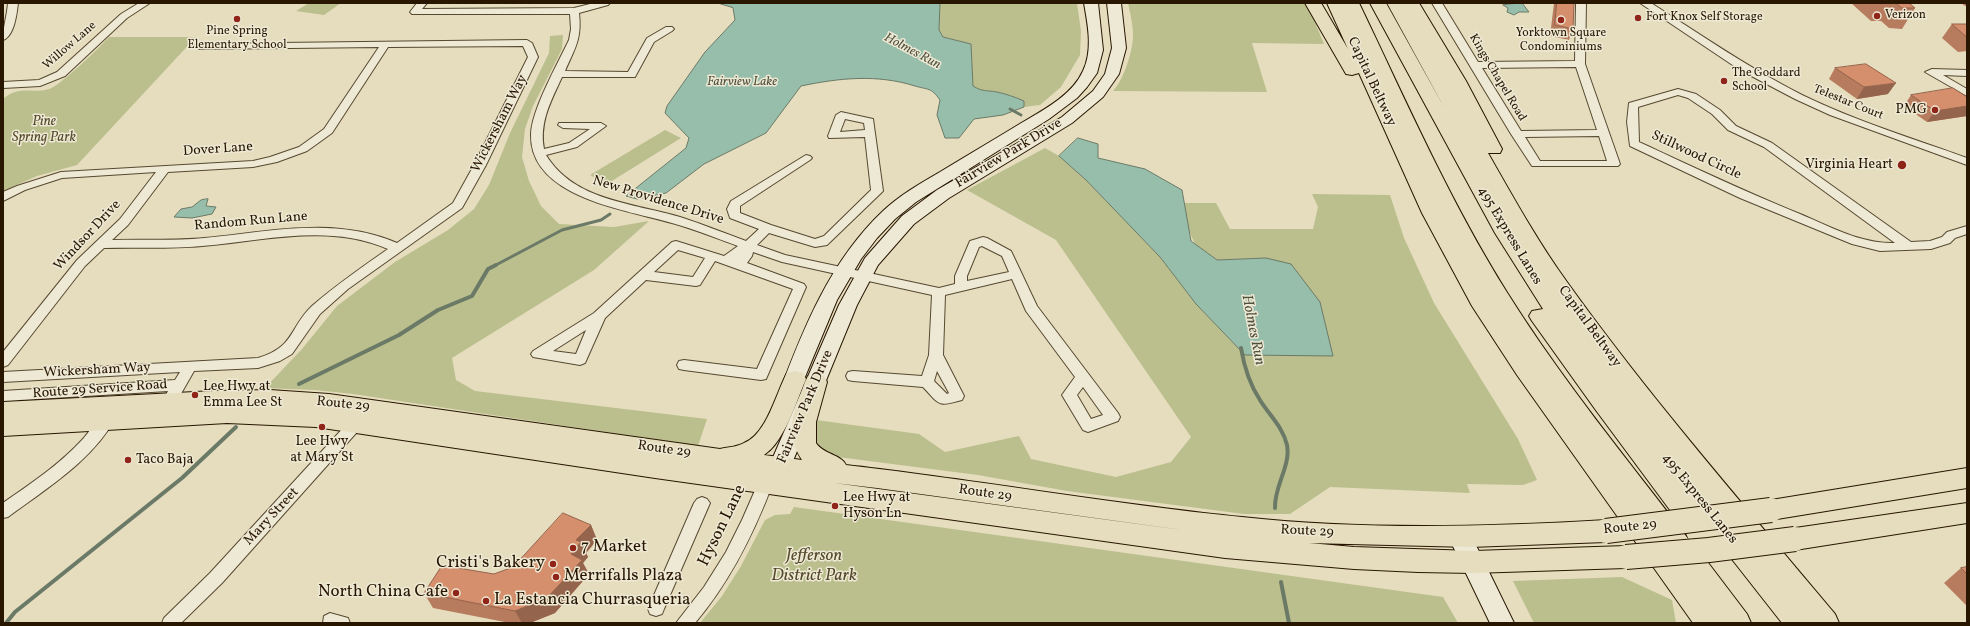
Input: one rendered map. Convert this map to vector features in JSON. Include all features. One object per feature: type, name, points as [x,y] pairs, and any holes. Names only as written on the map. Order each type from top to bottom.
[{"type":"highway","points":[[1313,3],[1346,58],[1377,120],[1418,213],[1448,266],[1483,317],[1525,369]]},
{"type":"highway","name":"Capital Beltway","points":[[1335,3],[1432,213],[1480,301],[1525,369],[1709,623]]},
{"type":"highway","points":[[1351,3],[1451,214],[1490,283],[1525,339],[1639,495],[1737,623]]},
{"type":"highway","name":"495 Express Lanes","points":[[1378,3],[1505,233],[1562,320],[1658,448],[1798,623]]},
{"type":"highway","name":"Capital Beltway","points":[[1395,3],[1518,223],[1559,287],[1642,399],[1824,623]]},
{"type":"highway","points":[[1411,3],[1458,81],[1539,240],[1559,287]]},
{"type":"highway","points":[[1407,58],[1463,184],[1498,249],[1562,348],[1657,482]]},
{"type":"highway","points":[[1387,78],[1505,280],[1567,372],[1657,482],[1709,550]]},
{"type":"main road","name":"Fairview Park Drive","points":[[806,381],[822,311],[842,272],[875,228],[906,201],[1047,114],[1076,90],[1090,73],[1097,49],[1097,38],[1091,3]]},
{"type":"main road","name":"Fairview Park Drive","points":[[770,472],[806,381],[848,305],[862,276],[883,247],[908,220],[923,208],[943,194],[1067,120],[1098,94],[1112,74],[1119,48],[1114,3]]},
{"type":"main road","points":[[706,456],[738,455],[757,448],[766,439],[806,381]]},
{"type":"main road","points":[[806,381],[803,444],[807,451],[822,463],[877,478]]},
{"type":"main road","name":"Route 29","points":[[3,427],[112,413],[173,394],[297,400],[363,416],[770,472],[1225,547],[1354,558],[1473,562],[1626,557],[1709,550],[1795,539],[1967,513]]},
{"type":"main road","name":"Route 29","points":[[3,412],[363,416],[706,456],[770,472],[877,478],[1242,528],[1303,533],[1460,536],[1548,535],[1606,531],[1771,510],[1967,478]]},
{"type":"main road","points":[[1460,536],[1502,623]]},
{"type":"street","points":[[3,37],[10,21],[13,3]]},
{"type":"street","name":"Willow Lane","points":[[3,85],[35,85],[50,81],[61,74],[124,16],[145,3]]},
{"type":"street","points":[[422,3],[415,12],[487,8],[574,11],[605,3]]},
{"type":"street","name":"Kings Chapel Road","points":[[1437,3],[1516,134],[1536,164],[1614,164],[1603,133]]},
{"type":"street","points":[[1516,134],[1603,133],[1580,64],[1581,3]]},
{"type":"street","name":"Telestar Court","points":[[1645,3],[1744,68],[1799,96],[1834,113],[1967,162]]},
{"type":"street","name":"New Providence Drive","points":[[574,11],[576,29],[574,40],[560,74],[540,114],[537,124],[536,135],[539,153],[546,166],[557,177],[579,192],[616,205],[684,223],[799,263],[939,292]]},
{"type":"street","points":[[560,74],[631,75],[650,40],[669,29]]},
{"type":"street","name":"Wickersham Way","points":[[3,377],[258,363],[275,358],[287,351],[315,311],[344,286],[458,205],[480,165],[533,57],[527,43],[199,46]]},
{"type":"street","name":"Dover Lane","points":[[3,197],[21,188],[60,175],[253,164],[273,160],[302,149],[328,131],[385,45]]},
{"type":"street","points":[[1474,65],[1580,64]]},
{"type":"street","points":[[1967,73],[1930,72],[1967,93]]},
{"type":"street","name":"Stillwood Circle","points":[[1908,246],[1768,145],[1732,128],[1716,112],[1692,96],[1678,92],[1633,105],[1632,122],[1634,144],[1737,192],[1852,240],[1880,247],[1908,246],[1931,245],[1967,230]]},
{"type":"street","points":[[539,153],[573,145],[601,126],[563,125]]},
{"type":"street","points":[[806,158],[735,204],[732,210],[734,215],[767,228],[815,243],[823,242],[828,239],[877,191],[870,133]]},
{"type":"street","name":"Windsor Drive","points":[[3,362],[81,263],[124,222],[166,168]]},
{"type":"street","points":[[732,262],[746,256],[748,246],[767,228]]},
{"type":"street","name":"Random Run Lane","points":[[102,244],[201,242],[247,235],[321,230],[353,233],[375,238],[398,248]]},
{"type":"street","points":[[961,286],[961,276],[974,244],[983,241],[1007,254],[1031,308],[1083,377]]},
{"type":"street","points":[[599,316],[676,245],[732,262],[800,287],[761,375],[684,366]]},
{"type":"street","points":[[644,275],[696,282],[708,262],[714,256]]},
{"type":"street","points":[[927,382],[936,355],[939,292],[1017,274]]},
{"type":"street","points":[[853,376],[927,382],[944,400],[957,396],[936,355]]},
{"type":"street","points":[[173,394],[190,366]]},
{"type":"street","name":"Route 29 Service Road","points":[[3,396],[173,394]]},
{"type":"street","points":[[3,512],[65,465],[112,413]]},
{"type":"street","name":"Mary Street","points":[[170,623],[224,569],[363,416]]},
{"type":"street","name":"Hyson Lane","points":[[684,623],[715,584],[754,512],[770,472]]},
{"type":"street","points":[[656,609],[702,503]]},
{"type":"green space","points":[[309,3],[341,3],[324,15],[296,11]]},
{"type":"green space","points":[[940,3],[1077,3],[1081,31],[1080,55],[1061,87],[1040,105],[1024,107],[1024,101],[972,86],[971,44],[943,37],[939,30]]},
{"type":"green space","points":[[1128,3],[1307,3],[1324,44],[1252,43],[1267,92],[1113,91],[1124,72],[1133,42],[1133,31]]},
{"type":"green space","points":[[563,35],[562,49],[533,106],[525,129],[522,157],[529,181],[541,206],[559,224],[614,227],[649,221],[594,270],[452,358],[456,380],[475,391],[707,419],[698,446],[353,394],[315,390],[265,388],[302,349],[337,306],[395,262],[448,230],[474,209],[489,185],[510,133],[549,53],[550,36]]},
{"type":"green space","name":"Pine Spring Park","points":[[109,37],[196,37],[77,165],[37,176],[3,191],[3,99],[14,92],[42,90],[54,87],[80,66]]},
{"type":"green space","points":[[665,130],[681,138],[607,184],[590,175]]},
{"type":"green space","points":[[1045,148],[1059,156],[1086,180],[1160,257],[1196,304],[1245,355],[1266,258],[1217,260],[1195,244],[1187,226],[1184,203],[1216,203],[1230,229],[1313,229],[1318,207],[1312,194],[1390,195],[1404,238],[1434,303],[1518,439],[1537,480],[1523,485],[1467,484],[1470,493],[1330,487],[1290,514],[1244,514],[1067,491],[978,475],[830,456],[814,447],[816,420],[919,434],[945,452],[1019,436],[1031,459],[1116,477],[1171,462],[1191,437],[1056,240],[967,190]]},
{"type":"green space","name":"Jefferson District Park","points":[[794,507],[1443,597],[1458,623],[700,623],[722,596],[741,566],[765,520],[775,515],[790,514]]},
{"type":"green space","points":[[1622,577],[1672,600],[1676,623],[1534,623],[1513,581]]},
{"type":"water","name":"Fairview Lake","points":[[718,3],[940,3],[939,30],[943,37],[971,44],[973,86],[982,90],[1000,93],[1024,101],[1024,107],[1003,115],[974,119],[959,138],[945,138],[937,115],[940,100],[929,90],[901,82],[858,78],[801,86],[766,133],[704,164],[666,193],[637,199],[626,196],[686,148],[689,138],[665,113],[667,106],[705,52],[735,20],[733,8]]},
{"type":"water","points":[[1522,3],[1529,12],[1519,12],[1514,15],[1507,12],[1508,8],[1503,5]]},
{"type":"water","points":[[1078,138],[1098,144],[1098,158],[1145,169],[1182,190],[1191,241],[1217,260],[1266,258],[1291,264],[1320,302],[1333,356],[1245,355],[1196,304],[1160,257],[1086,180],[1059,156]]},
{"type":"water","points":[[208,199],[206,206],[216,207],[212,214],[192,218],[174,217],[181,209],[192,207],[201,200]]},
{"type":"building","points":[[1557,3],[1574,3],[1573,29],[1555,25]]},
{"type":"building","points":[[1896,3],[1909,3],[1915,8],[1902,8]]},
{"type":"building","points":[[1952,24],[1967,24],[1967,37]]},
{"type":"building","points":[[1866,64],[1896,83],[1864,87],[1835,68]]},
{"type":"building","points":[[1953,88],[1967,97],[1967,106],[1935,111],[1911,95]]},
{"type":"building","points":[[563,513],[591,525],[576,540],[581,542],[571,554],[582,560],[547,598],[515,611],[424,593],[441,567],[446,566],[494,574],[513,567]]},
{"type":"building","points":[[1967,567],[1967,574],[1961,568]]},
{"type":"waterway","name":"Holmes Run","points":[[1010,109],[1021,115]]},
{"type":"waterway","points":[[494,266],[562,230],[601,220],[610,214]]},
{"type":"waterway","points":[[299,384],[399,335],[438,310],[472,296],[488,269],[494,266]]},
{"type":"waterway","name":"Holmes Run","points":[[1241,348],[1250,382],[1256,394],[1282,432],[1287,445],[1287,461],[1277,492],[1275,508]]},
{"type":"waterway","points":[[6,623],[15,612],[182,478],[236,427]]},
{"type":"waterway","name":"Holmes Run","points":[[1281,582],[1289,623]]},
{"type":"place","name":"Verizon","points":[[1877,16]]},
{"type":"place","name":"Fort Knox Self Storage","points":[[1638,18]]},
{"type":"place","name":"Pine Spring Elementary School","points":[[237,19]]},
{"type":"place","name":"Yorktown Square Condominiums","points":[[1561,20]]},
{"type":"place","name":"The Goddard School","points":[[1724,81]]},
{"type":"place","name":"PMG","points":[[1935,110]]},
{"type":"place","name":"Virginia Heart","points":[[1902,165]]},
{"type":"place","name":"Lee Hwy at Emma Lee St","points":[[195,395]]},
{"type":"place","name":"Lee Hwy at Mary St","points":[[322,427]]},
{"type":"place","name":"Taco Baja","points":[[128,460]]},
{"type":"place","name":"Lee Hwy at Hyson Ln","points":[[835,506]]},
{"type":"place","name":"7 Market","points":[[573,548]]},
{"type":"place","name":"Cristi's Bakery","points":[[553,564]]},
{"type":"place","name":"Merrifalls Plaza","points":[[556,577]]},
{"type":"place","name":"North China Cafe","points":[[456,593]]},
{"type":"place","name":"La Estancia Churrasqueria","points":[[486,601]]}]
